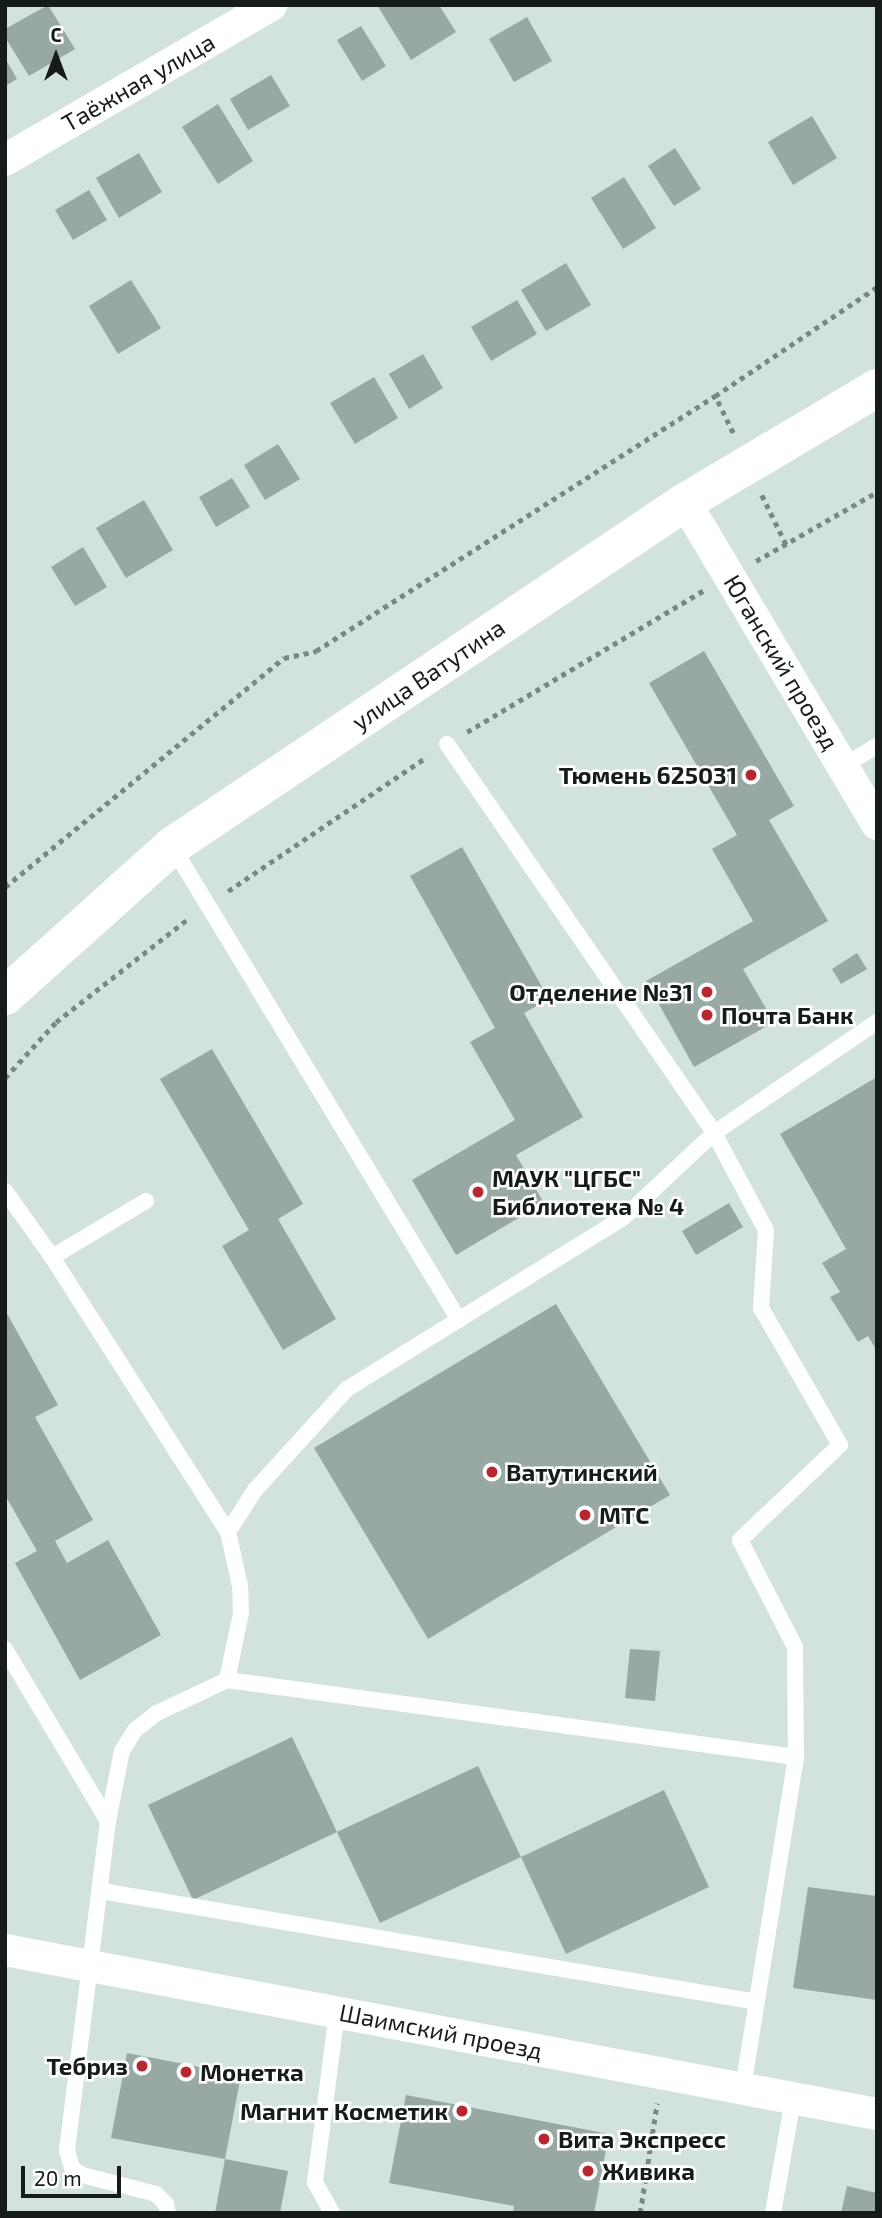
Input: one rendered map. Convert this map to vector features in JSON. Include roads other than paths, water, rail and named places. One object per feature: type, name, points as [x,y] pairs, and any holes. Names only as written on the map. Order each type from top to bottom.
[{"type":"main road","name":"улица Ватутина","points":[[5,996],[172,846],[685,502],[877,388]]},
{"type":"street","name":"Таёжная улица","points":[[5,160],[271,5]]},
{"type":"street","name":"Юганский проезд","points":[[685,502],[845,765],[877,824]]},
{"type":"street","name":"Шаимский проезд","points":[[5,1950],[877,2114]]},
{"type":"lane","points":[[447,744],[714,1133],[766,1230],[761,1308],[841,1445],[740,1540],[795,1647],[796,1757],[743,2088]]},
{"type":"lane","points":[[845,765],[877,746]]},
{"type":"lane","points":[[172,846],[459,1320]]},
{"type":"lane","points":[[228,1532],[255,1490],[346,1389],[623,1218],[714,1133],[877,1022]]},
{"type":"lane","points":[[5,1191],[52,1257],[228,1532],[241,1613],[227,1680]]},
{"type":"lane","points":[[52,1257],[146,1201]]},
{"type":"lane","points":[[5,1649],[108,1821]]},
{"type":"lane","points":[[168,2213],[166,2204],[156,2194],[82,2175],[68,2159],[108,1821],[122,1751],[135,1730],[157,1713],[227,1680],[796,1757]]},
{"type":"lane","points":[[101,1891],[757,2002]]},
{"type":"lane","points":[[332,2213],[315,2182],[337,2012]]},
{"type":"lane","points":[[774,2213],[793,2099]]},
{"type":"place","name":"Тюмень 625031","points":[[751,775]]},
{"type":"place","name":"Отделение №31","points":[[707,992]]},
{"type":"place","name":"Почта Банк","points":[[707,1015]]},
{"type":"place","name":"МАУК \"ЦГБС\" Библиотека № 4","points":[[478,1192]]},
{"type":"place","name":"Ватутинский","points":[[492,1472]]},
{"type":"place","name":"МТС","points":[[585,1515]]},
{"type":"place","name":"Тебриз","points":[[142,2066]]},
{"type":"place","name":"Монетка","points":[[186,2072]]},
{"type":"place","name":"Магнит Косметик","points":[[462,2111]]},
{"type":"place","name":"Вита Экспресс","points":[[544,2139]]},
{"type":"place","name":"Живика","points":[[588,2171]]}]
